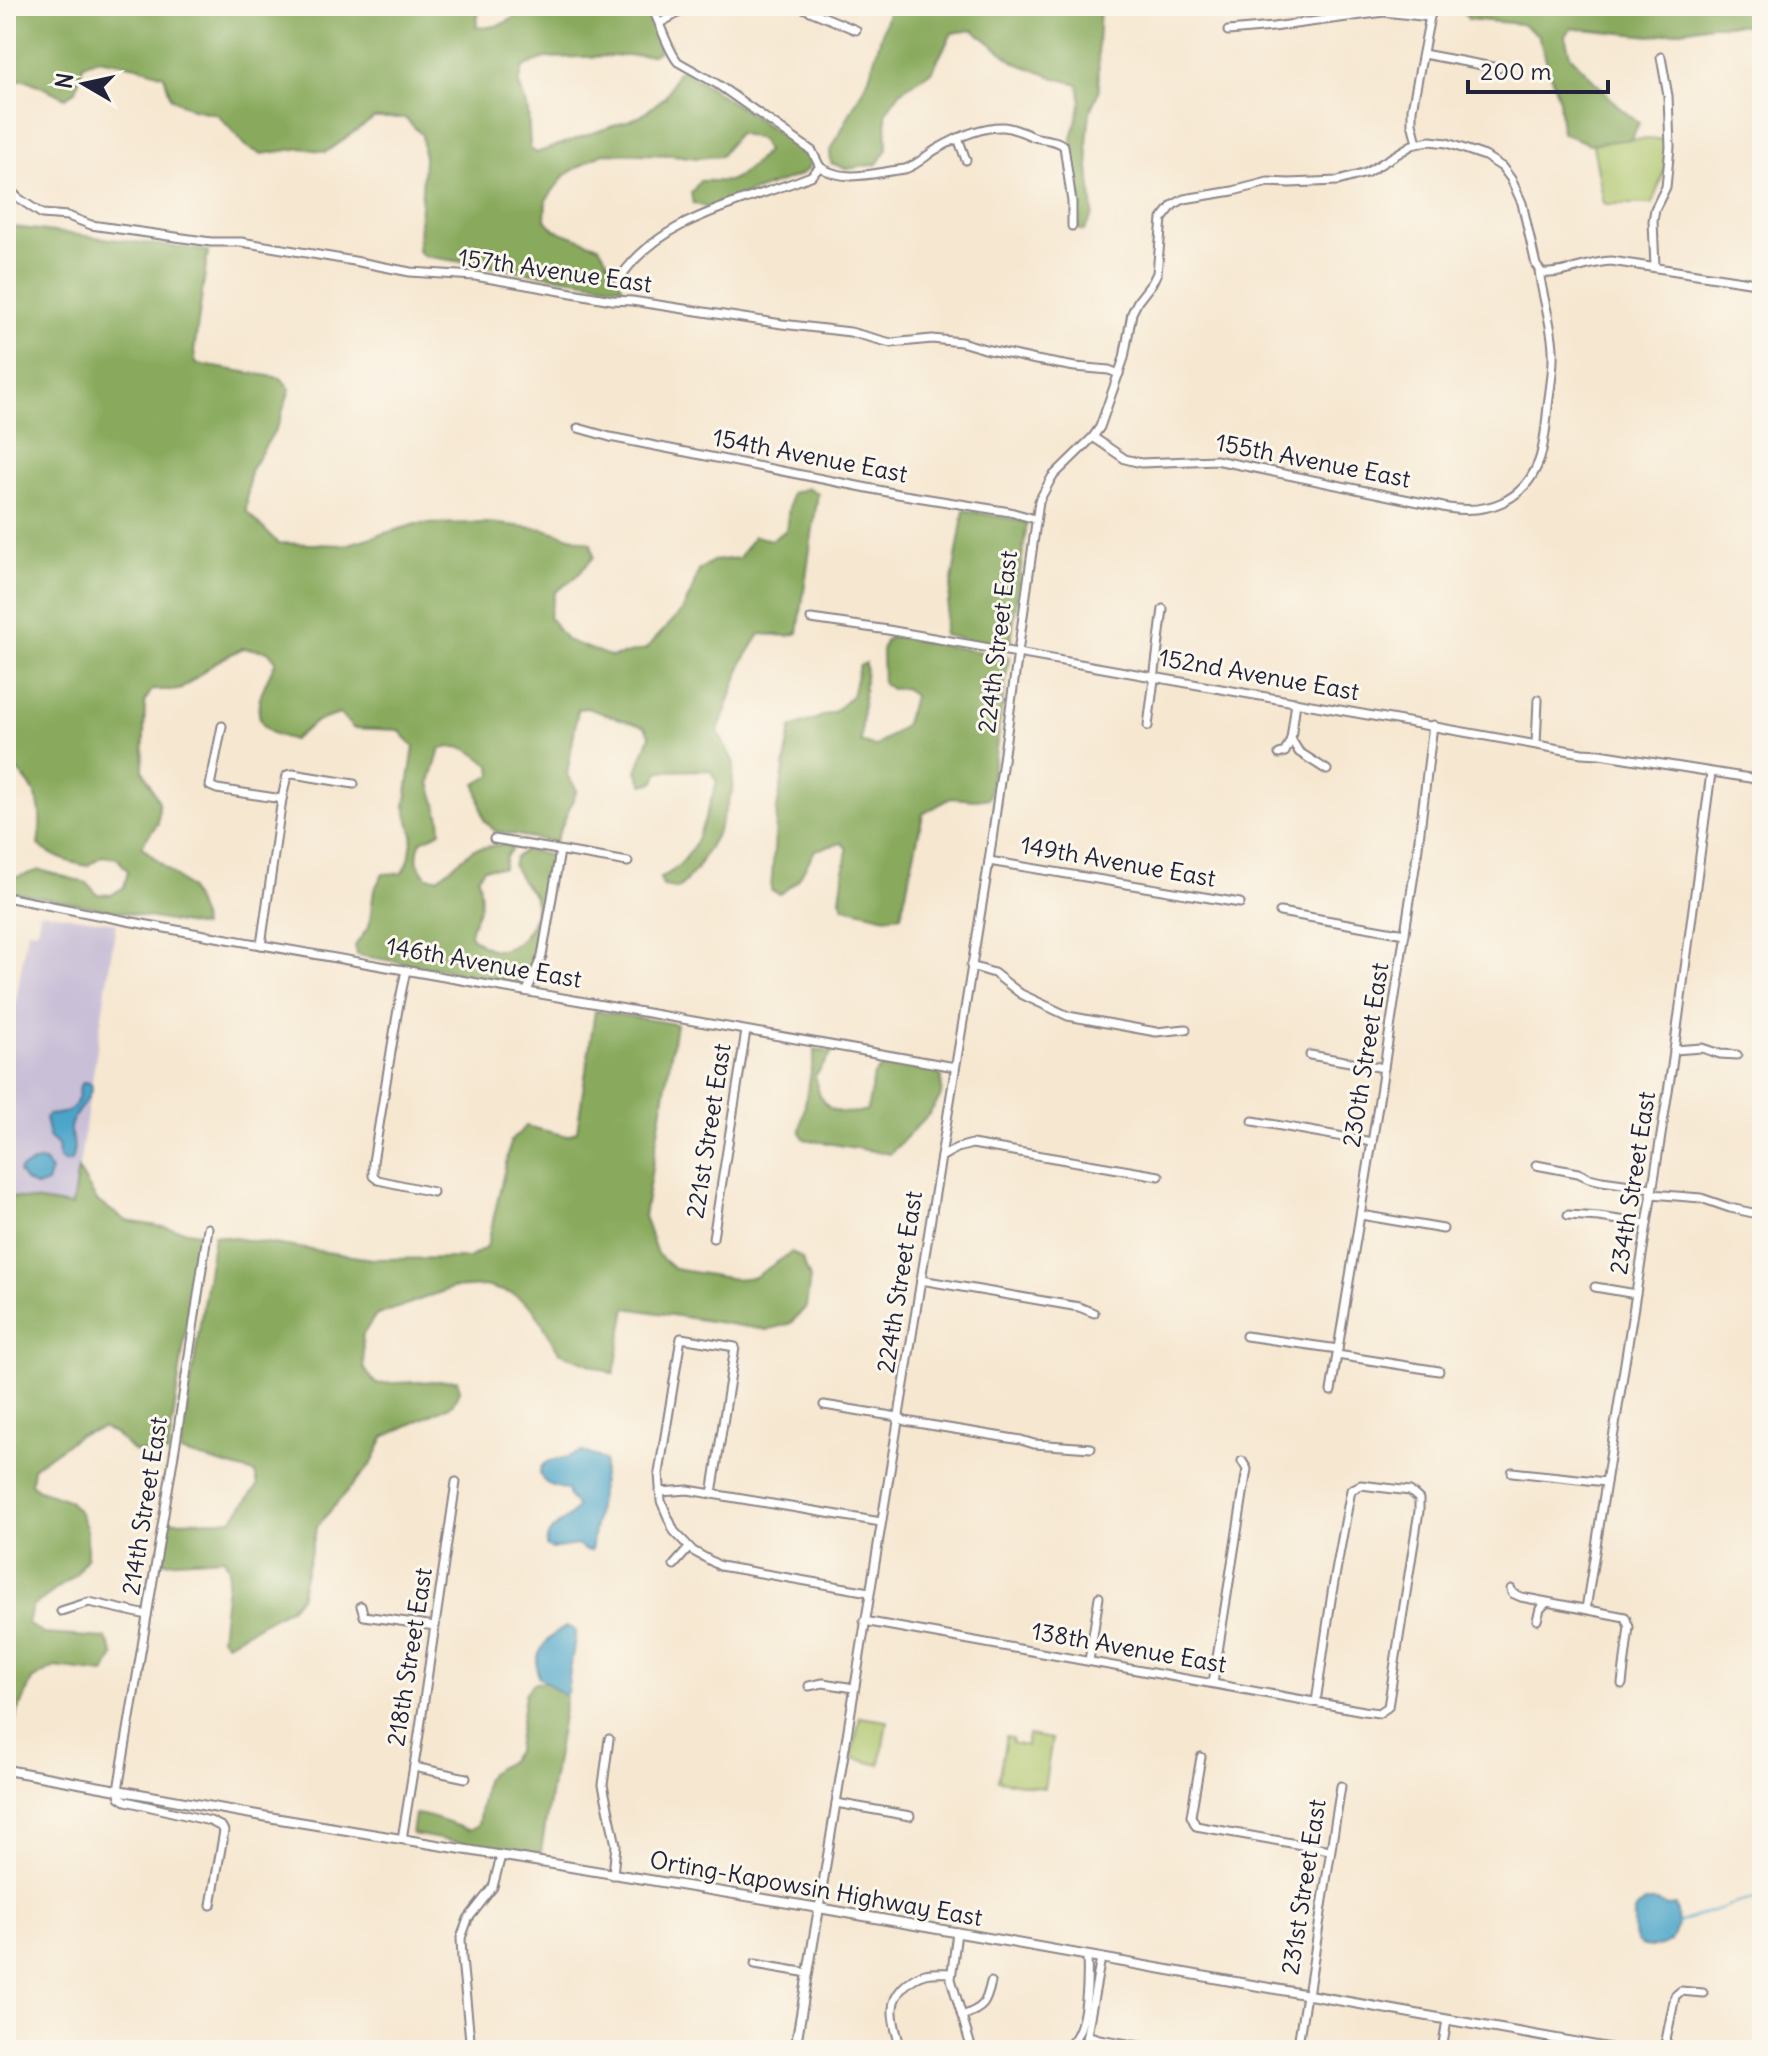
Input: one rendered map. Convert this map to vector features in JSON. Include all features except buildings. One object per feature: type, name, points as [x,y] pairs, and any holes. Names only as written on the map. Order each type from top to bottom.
[{"type":"main road","name":"Orting-Kapowsin Highway East","points":[[6,1770],[819,1908],[1619,2050]]},
{"type":"main road","name":"224th Street East","points":[[795,2050],[819,1908]]},
{"type":"street","points":[[651,6],[678,62],[721,87],[812,151],[820,167],[838,176],[855,177],[912,167],[936,149],[985,129],[1003,127],[1062,144],[1066,152],[1072,226]]},
{"type":"street","points":[[660,23],[691,6]]},
{"type":"street","points":[[798,6],[856,30]]},
{"type":"street","points":[[1432,6],[1412,109],[1417,143],[1435,141],[1460,146],[1476,151],[1502,167],[1519,195],[1539,270],[1546,274],[1608,261],[1762,284]]},
{"type":"street","points":[[1228,31],[1384,12],[1430,17]]},
{"type":"street","points":[[1423,54],[1498,68]]},
{"type":"street","points":[[1655,267],[1653,221],[1655,209],[1666,187],[1670,149],[1668,96],[1661,57]]},
{"type":"street","points":[[958,138],[966,160]]},
{"type":"street","name":"224th Street East","points":[[819,1908],[989,861],[1039,501],[1048,483],[1093,437],[1104,419],[1126,349],[1132,313],[1157,273],[1161,223],[1173,205],[1184,199],[1268,182],[1327,182],[1361,175],[1417,143]]},
{"type":"street","points":[[622,275],[643,250],[664,235],[699,218],[811,176],[820,167]]},
{"type":"street","name":"157th Avenue East","points":[[13,172],[9,189],[18,198],[42,214],[68,216],[91,225],[211,242],[241,242],[418,274],[475,276],[612,300],[850,332],[891,343],[946,340],[1119,374]]},
{"type":"street","name":"155th Avenue East","points":[[1093,437],[1125,459],[1141,463],[1216,460],[1465,511],[1481,510],[1502,503],[1525,485],[1538,463],[1544,442],[1553,365],[1552,340],[1539,270]]},
{"type":"street","name":"154th Avenue East","points":[[578,428],[610,437],[1035,519]]},
{"type":"street","points":[[1148,726],[1163,609]]},
{"type":"street","name":"152nd Avenue East","points":[[811,619],[1711,773]]},
{"type":"street","points":[[1536,744],[1538,700]]},
{"type":"street","points":[[1296,702],[1291,739],[1282,753],[1292,755],[1296,749]]},
{"type":"street","name":"230th Street East","points":[[1331,1391],[1405,934],[1433,725]]},
{"type":"street","points":[[222,726],[210,786],[282,799]]},
{"type":"street","points":[[1291,739],[1296,749],[1327,770]]},
{"type":"street","points":[[1711,773],[1762,780]]},
{"type":"street","name":"234th Street East","points":[[1586,1609],[1674,1050],[1711,773]]},
{"type":"street","points":[[261,945],[288,774],[354,784]]},
{"type":"street","points":[[494,839],[628,862]]},
{"type":"street","points":[[527,991],[542,956],[560,851]]},
{"type":"street","name":"149th Avenue East","points":[[989,861],[1240,903]]},
{"type":"street","name":"146th Avenue East","points":[[6,897],[955,1067]]},
{"type":"street","points":[[1280,912],[1405,934]]},
{"type":"street","points":[[971,966],[994,973],[1021,994],[1063,1015],[1147,1031],[1186,1029]]},
{"type":"street","points":[[406,970],[373,1176],[433,1192]]},
{"type":"street","name":"221st Street East","points":[[713,1238],[746,1031]]},
{"type":"street","points":[[1674,1050],[1702,1048],[1737,1055]]},
{"type":"street","points":[[1310,1055],[1384,1068]]},
{"type":"street","points":[[1253,1121],[1372,1142]]},
{"type":"street","points":[[941,1157],[972,1144],[1159,1176]]},
{"type":"street","points":[[1536,1165],[1602,1181],[1701,1198],[1762,1215]]},
{"type":"street","points":[[1361,1215],[1443,1229]]},
{"type":"street","points":[[1568,1215],[1647,1224]]},
{"type":"street","name":"214th Street East","points":[[118,1790],[208,1228]]},
{"type":"street","points":[[921,1280],[1079,1307],[1094,1313]]},
{"type":"street","points":[[1595,1287],[1636,1294]]},
{"type":"street","points":[[1246,1336],[1439,1371]]},
{"type":"street","points":[[712,1494],[735,1347],[681,1338],[659,1473],[660,1492],[669,1522],[680,1539],[710,1562],[729,1568],[869,1592]]},
{"type":"street","points":[[824,1405],[1034,1444],[1091,1448]]},
{"type":"street","points":[[1213,1683],[1247,1469],[1242,1461]]},
{"type":"street","points":[[1512,1472],[1606,1482]]},
{"type":"street","name":"218th Street East","points":[[402,1839],[456,1482]]},
{"type":"street","name":"138th Avenue East","points":[[864,1621],[1316,1702],[1374,1712],[1386,1710],[1420,1503],[1410,1491],[1361,1485],[1353,1487],[1332,1593],[1316,1702]]},
{"type":"street","points":[[660,1492],[678,1490],[712,1494],[881,1522]]},
{"type":"street","points":[[674,1565],[689,1548]]},
{"type":"street","points":[[1511,1589],[1514,1595],[1626,1619],[1629,1636],[1622,1684]]},
{"type":"street","points":[[1089,1661],[1099,1597]]},
{"type":"street","points":[[61,1611],[89,1602],[147,1615]]},
{"type":"street","points":[[1537,1620],[1540,1609],[1546,1603]]},
{"type":"street","points":[[361,1606],[364,1616],[435,1626]]},
{"type":"street","points":[[809,1686],[823,1683],[854,1688]]},
{"type":"street","points":[[609,1739],[603,1785],[616,1845],[613,1875]]},
{"type":"street","points":[[1201,1757],[1191,1816],[1194,1824],[1330,1850]]},
{"type":"street","points":[[414,1767],[466,1778]]},
{"type":"street","name":"231st Street East","points":[[1297,2050],[1341,1786]]},
{"type":"street","points":[[118,1790],[120,1797],[126,1801],[210,1821],[222,1827],[224,1831],[211,1905]]},
{"type":"street","points":[[836,1803],[910,1816]]},
{"type":"street","points":[[471,2050],[461,1938],[468,1919],[493,1887],[501,1856]]},
{"type":"street","points":[[957,1932],[951,1973],[972,2050]]},
{"type":"street","points":[[1071,2043],[1078,2035],[1083,2016],[1087,1956]]},
{"type":"street","points":[[1084,2050],[1101,1958]]},
{"type":"street","points":[[755,1964],[808,1973]]},
{"type":"street","points":[[900,2046],[893,2013],[895,1997],[916,1977],[951,1973]]},
{"type":"street","points":[[962,2016],[981,2008],[991,1982]]},
{"type":"street","points":[[1664,2050],[1675,1996],[1681,1991],[1703,1993]]},
{"type":"street","points":[[1442,2050],[1447,2020]]},
{"type":"street","points":[[1087,2035],[1150,2048]]},
{"type":"shaded area","points":[[40,912],[116,923],[73,1206],[6,1196],[6,1066],[27,930],[37,931]]},
{"type":"green space","points":[[6,6],[480,6],[476,27],[491,27],[504,23],[526,6],[646,6],[660,35],[659,51],[653,55],[545,58],[523,67],[519,84],[528,111],[530,148],[536,153],[641,116],[666,96],[682,69],[795,144],[811,160],[808,169],[800,175],[708,208],[693,203],[691,193],[700,181],[728,181],[744,173],[767,151],[760,139],[738,133],[721,156],[696,158],[603,153],[565,175],[546,200],[545,219],[555,230],[599,246],[623,287],[424,256],[418,251],[424,159],[422,135],[405,118],[374,118],[326,152],[302,148],[262,154],[248,148],[217,114],[192,109],[171,98],[164,75],[137,66],[98,59],[83,65],[76,90],[66,98],[27,80],[6,80]]},
{"type":"green space","points":[[890,6],[1100,6],[1099,90],[1090,112],[1087,144],[1093,214],[1084,231],[1078,229],[1072,138],[1081,101],[1078,84],[1016,63],[973,30],[952,33],[932,71],[901,91],[886,112],[887,149],[877,164],[847,169],[831,163],[830,152],[869,77]]},
{"type":"green space","points":[[1459,6],[1762,6],[1762,25],[1711,25],[1651,36],[1571,28],[1565,36],[1570,55],[1620,108],[1639,123],[1631,139],[1589,144],[1562,133],[1559,100],[1538,35],[1521,24],[1468,19]]},
{"type":"green space","points":[[1667,139],[1664,171],[1652,204],[1604,204],[1592,140]]},
{"type":"green space","points":[[6,226],[208,251],[194,351],[196,364],[281,378],[290,389],[278,425],[250,471],[246,511],[278,543],[345,545],[416,524],[489,523],[544,529],[591,543],[594,557],[574,579],[555,592],[549,617],[566,640],[612,657],[646,649],[682,611],[699,570],[713,561],[739,558],[754,536],[772,540],[786,530],[791,493],[808,488],[818,493],[798,633],[789,636],[760,634],[743,661],[718,732],[734,763],[732,791],[718,831],[696,870],[678,889],[663,886],[660,878],[683,861],[691,850],[717,782],[710,770],[659,771],[655,782],[643,785],[637,771],[650,736],[645,727],[587,708],[578,709],[567,775],[577,790],[555,842],[495,831],[484,820],[476,784],[492,775],[491,766],[467,750],[456,747],[440,749],[430,783],[441,832],[421,841],[419,846],[419,864],[427,877],[438,878],[474,849],[503,844],[513,848],[503,868],[484,868],[478,877],[481,903],[470,935],[482,945],[494,950],[504,949],[516,944],[525,934],[535,915],[535,897],[513,866],[515,858],[524,850],[550,855],[552,865],[539,947],[521,983],[357,955],[355,946],[369,926],[374,890],[383,874],[402,873],[409,860],[413,835],[405,806],[414,747],[399,730],[353,728],[340,714],[315,722],[293,740],[271,733],[262,723],[259,706],[260,696],[276,661],[268,651],[243,648],[216,662],[180,690],[152,690],[145,701],[143,770],[159,802],[158,823],[141,846],[189,888],[201,915],[202,927],[6,891],[6,880],[40,870],[87,883],[97,894],[111,895],[124,887],[128,871],[117,858],[102,856],[87,866],[49,853],[38,845],[40,812],[35,793],[14,767],[6,769]]},
{"type":"green space","points":[[964,510],[1027,522],[1010,648],[943,635]]},
{"type":"green space","points":[[893,636],[1009,657],[989,798],[951,798],[923,814],[901,915],[886,917],[844,907],[840,899],[847,849],[842,843],[815,850],[798,880],[780,894],[771,890],[777,809],[791,728],[834,712],[852,696],[859,666],[866,663],[861,742],[875,747],[904,726],[914,696],[905,688],[891,689],[883,683],[882,651],[885,641]]},
{"type":"green space","points":[[595,1011],[676,1024],[644,1216],[657,1254],[674,1269],[735,1279],[755,1277],[792,1252],[802,1259],[810,1278],[806,1307],[791,1323],[767,1330],[626,1308],[614,1374],[559,1352],[533,1308],[513,1294],[485,1286],[452,1288],[375,1316],[362,1336],[364,1368],[376,1384],[457,1380],[460,1389],[452,1405],[384,1437],[372,1463],[317,1526],[300,1597],[291,1607],[227,1643],[221,1638],[229,1568],[224,1558],[163,1562],[169,1521],[231,1520],[258,1486],[255,1473],[180,1452],[214,1235],[372,1259],[469,1258],[487,1247],[511,1141],[526,1126],[567,1136],[577,1131]]},
{"type":"green space","points":[[815,1050],[833,1052],[815,1076],[820,1096],[834,1110],[854,1113],[867,1110],[874,1075],[886,1063],[934,1071],[942,1077],[941,1096],[929,1114],[890,1154],[804,1139],[800,1131]]},
{"type":"green space","points":[[78,1169],[97,1201],[127,1221],[200,1233],[168,1454],[133,1451],[115,1434],[103,1428],[79,1435],[33,1468],[31,1484],[68,1500],[80,1513],[87,1530],[87,1556],[76,1575],[32,1607],[28,1624],[43,1634],[106,1638],[114,1656],[104,1673],[55,1667],[32,1680],[17,1713],[6,1753],[6,1196],[72,1206]]},
{"type":"green space","points":[[545,1681],[566,1697],[540,1857],[412,1834],[415,1814],[469,1830],[478,1825],[485,1780],[489,1773],[508,1762],[517,1750],[525,1694],[533,1684]]},
{"type":"green space","points":[[860,1717],[887,1721],[880,1765],[853,1758]]},
{"type":"green space","points":[[1028,1735],[1052,1739],[1044,1788],[998,1780],[1006,1737],[1013,1738],[1012,1743],[1026,1746]]},
{"type":"water","points":[[84,1082],[90,1083],[91,1092],[71,1122],[74,1151],[71,1161],[65,1163],[59,1158],[58,1145],[49,1137],[45,1118],[72,1109],[79,1087]]},
{"type":"water","points":[[38,1161],[44,1162],[51,1170],[47,1183],[37,1187],[25,1181],[19,1172]]},
{"type":"water","points":[[583,1452],[605,1462],[591,1551],[577,1545],[551,1549],[546,1546],[549,1534],[577,1507],[567,1490],[544,1481],[540,1469],[548,1462]]},
{"type":"water","points":[[566,1627],[576,1631],[567,1693],[564,1695],[538,1676],[537,1661],[543,1647]]},
{"type":"water","points":[[1644,1902],[1675,1905],[1676,1928],[1667,1943],[1648,1947],[1636,1941],[1634,1915]]},
{"type":"waterway","points":[[1677,1923],[1762,1897]]}]
